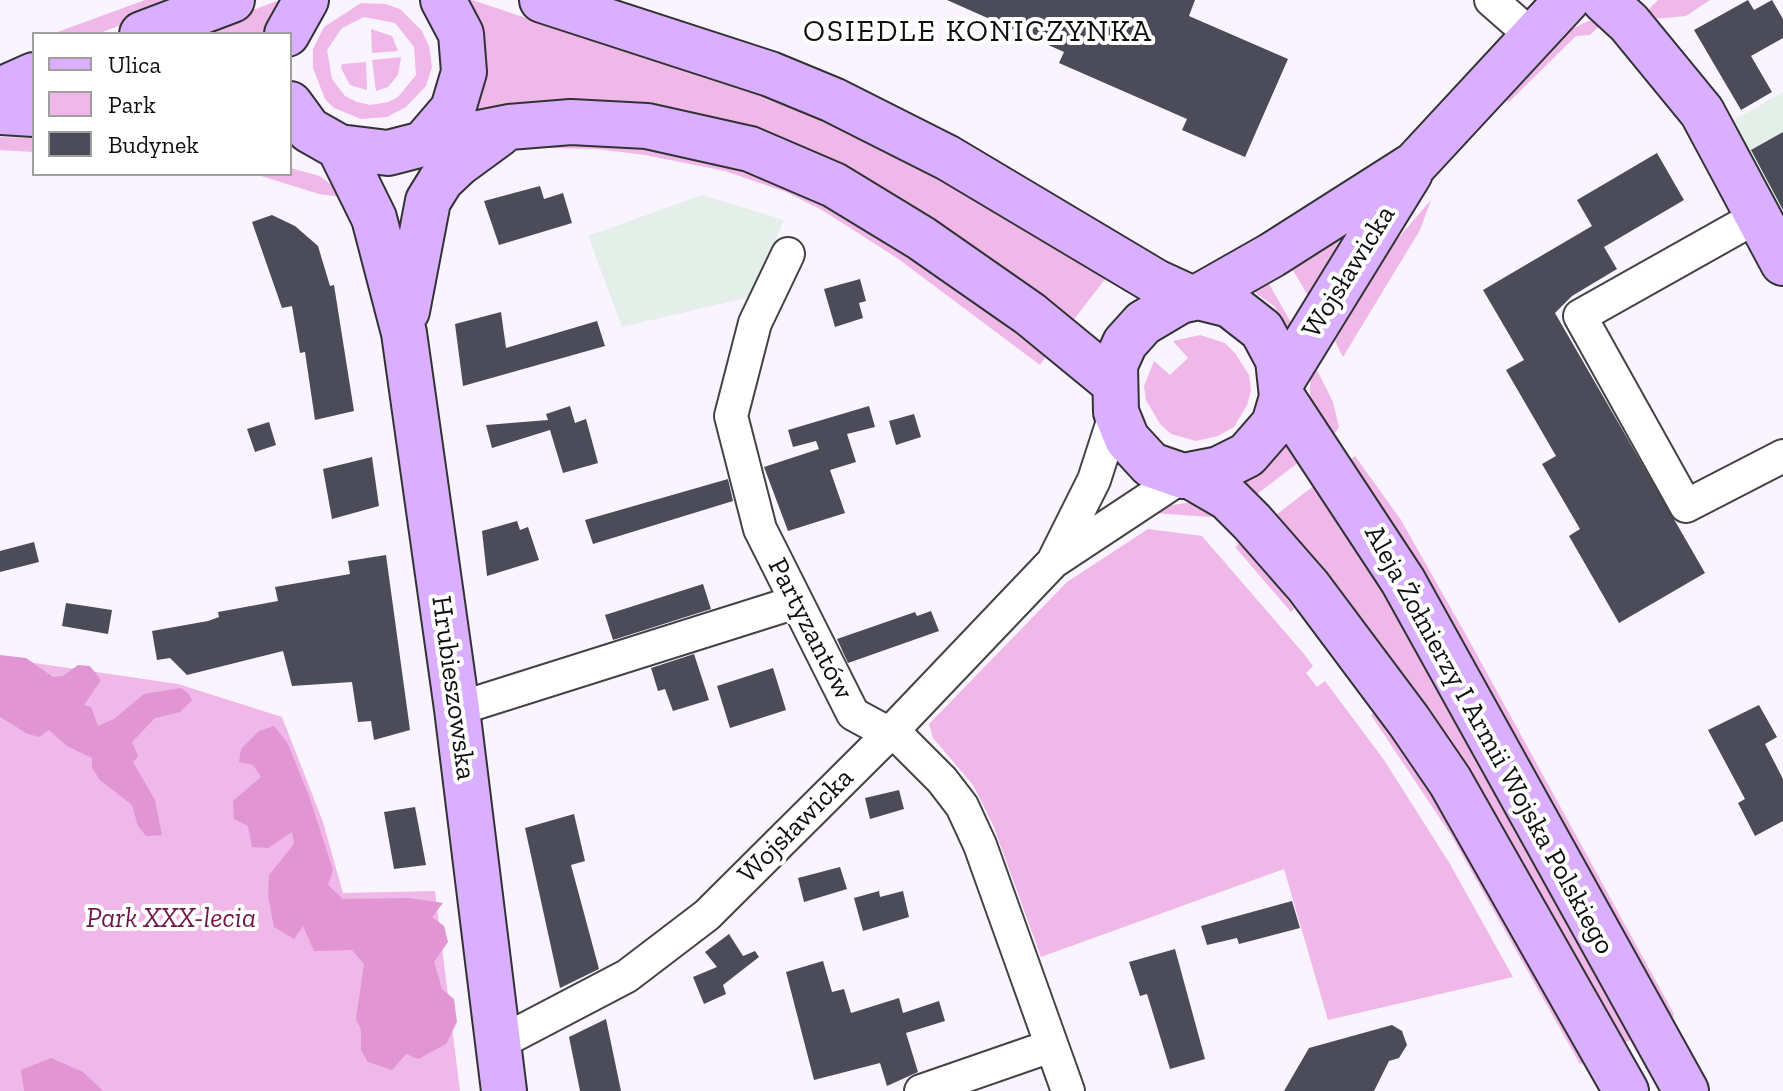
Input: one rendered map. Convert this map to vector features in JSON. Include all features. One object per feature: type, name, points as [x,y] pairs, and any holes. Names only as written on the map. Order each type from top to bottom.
[{"type":"main road","points":[[147,32],[232,0]]},
{"type":"main road","points":[[288,32],[306,0]]},
{"type":"main road","points":[[404,333],[402,219],[420,147],[453,109],[464,72],[461,34],[443,0]]},
{"type":"main road","points":[[542,0],[770,74],[833,100],[974,172],[1138,272],[1195,297],[1230,305],[1255,322],[1278,360],[1282,389],[1274,424],[1247,455],[1229,465],[1186,476],[1160,470],[1143,459],[1127,439],[1115,397],[1119,353],[1134,331],[1155,315],[1195,297]]},
{"type":"main road","name":"Wojsławicka","points":[[1282,389],[1415,164],[1567,0]]},
{"type":"main road","points":[[1604,0],[1629,23],[1702,112],[1783,263]]},
{"type":"main road","points":[[0,90],[32,76]]},
{"type":"main road","points":[[292,107],[374,218],[404,333]]},
{"type":"main road","points":[[0,112],[32,114]]},
{"type":"main road","points":[[316,140],[375,153],[420,147],[509,127],[571,122],[647,126],[731,143],[793,165],[834,185],[921,238],[1030,314],[1115,397]]},
{"type":"main road","points":[[404,333],[422,220],[428,201],[441,180],[458,164],[509,127]]},
{"type":"main road","name":"Wojsławicka","points":[[1195,297],[1272,255],[1415,164]]},
{"type":"main road","name":"Hrubieszowska","points":[[404,333],[501,1042]]},
{"type":"main road","name":"Aleja Żołnierzy I Armii Wojska Polskiego","points":[[1282,389],[1403,581],[1686,1091]]},
{"type":"main road","name":"Aleja Żołnierzy I Armii Wojska Polskiego","points":[[1186,476],[1228,498],[1252,522],[1337,622],[1409,721],[1450,781],[1626,1091]]},
{"type":"main road","points":[[501,1042],[504,1091]]},
{"type":"main road","points":[[501,1042],[520,1091]]},
{"type":"street","points":[[1491,0],[1532,36]]},
{"type":"street","points":[[1758,216],[1580,316],[1686,506],[1783,456]]},
{"type":"street","name":"Partyzantów","points":[[788,254],[755,323],[731,416],[760,529],[853,714],[891,732],[924,761],[962,806],[980,845],[1068,1091]]},
{"type":"street","name":"Wojsławicka","points":[[1053,562],[1094,480],[1115,397]]},
{"type":"street","name":"Wojsławicka","points":[[501,1042],[627,976],[707,915],[891,732],[1053,562],[1186,476]]},
{"type":"street","points":[[457,709],[796,602]]},
{"type":"street","points":[[921,1091],[1051,1046]]},
{"type":"shaded area","points":[[1783,92],[1783,216],[1732,121]]},
{"type":"shaded area","points":[[702,195],[784,220],[750,297],[622,327],[588,236]]},
{"type":"shaded area","points":[[0,655],[26,658],[53,677],[63,676],[78,665],[90,666],[101,680],[84,705],[91,707],[98,726],[114,719],[144,694],[181,688],[189,694],[192,700],[180,712],[155,718],[132,742],[138,756],[133,762],[155,800],[162,835],[146,836],[138,826],[132,805],[100,780],[92,768],[92,758],[67,746],[49,730],[39,737],[0,717]]},
{"type":"shaded area","points":[[274,726],[288,744],[310,799],[333,870],[328,885],[343,899],[409,898],[443,903],[432,917],[444,926],[448,942],[434,962],[442,989],[454,999],[457,1022],[446,1044],[418,1059],[406,1054],[392,1070],[368,1062],[361,1050],[361,1030],[356,1019],[364,964],[352,950],[314,951],[303,926],[294,939],[274,927],[268,896],[269,875],[294,844],[292,832],[268,848],[252,847],[248,826],[234,819],[233,801],[261,777],[253,765],[239,762],[241,749],[259,731]]},
{"type":"shaded area","points":[[51,1058],[83,1072],[103,1091],[24,1091],[21,1070]]},
{"type":"green space","points":[[145,0],[189,0],[102,32],[57,32]]},
{"type":"green space","points":[[280,0],[268,32],[193,32]]},
{"type":"green space","points":[[458,0],[472,0],[702,76],[760,86],[962,184],[1109,274],[1068,327],[931,224],[563,102],[494,107],[465,113]]},
{"type":"green space","points":[[1658,0],[1710,0],[1686,16],[1654,19],[1647,11]]},
{"type":"green space","points":[[361,3],[385,4],[400,9],[422,31],[429,46],[432,67],[426,86],[406,107],[387,117],[361,119],[334,108],[325,99],[313,68],[313,49],[324,27]],"holes":[[[364,17],[395,23],[414,47],[416,75],[398,97],[388,102],[370,105],[345,96],[332,79],[327,50],[342,28]]]},
{"type":"green space","points":[[1588,21],[1604,21],[1590,35],[1576,36],[1509,102],[1504,96],[1566,32]]},
{"type":"green space","points":[[371,29],[392,36],[398,51],[372,53]]},
{"type":"green space","points":[[401,57],[398,75],[388,87],[376,91],[372,60]]},
{"type":"green space","points":[[366,62],[367,90],[350,85],[342,64]]},
{"type":"green space","points":[[545,136],[595,136],[727,159],[867,223],[1048,353],[1040,365],[897,258],[822,210],[786,192],[725,171],[645,155],[597,149],[546,148]]},
{"type":"green space","points":[[0,137],[32,138],[32,152],[0,150]]},
{"type":"green space","points":[[292,169],[320,176],[348,198],[319,194],[261,176],[292,176]]},
{"type":"green space","points":[[1431,200],[1420,230],[1343,357],[1335,341],[1394,243]]},
{"type":"green space","points":[[1371,214],[1316,309],[1288,262]]},
{"type":"green space","points":[[1265,277],[1300,338],[1291,333],[1274,306],[1253,291]]},
{"type":"green space","points":[[1200,335],[1225,343],[1235,353],[1249,375],[1251,391],[1234,427],[1218,436],[1196,441],[1171,434],[1160,424],[1146,400],[1144,386],[1154,361],[1170,375],[1188,358],[1173,341]]},
{"type":"green space","points":[[1311,358],[1333,402],[1339,427],[1331,439],[1310,396]]},
{"type":"green space","points":[[1286,434],[1303,459],[1252,498],[1232,477]]},
{"type":"green space","points":[[1355,456],[1401,520],[1471,644],[1674,1014],[1672,1021],[1347,462]]},
{"type":"green space","points":[[1320,481],[1349,522],[1639,1036],[1620,1045],[1272,518]]},
{"type":"green space","points":[[1194,502],[1224,518],[1154,513],[1165,506]]},
{"type":"green space","points":[[1148,529],[1202,536],[1304,654],[1313,666],[1306,673],[1317,687],[1325,681],[1384,760],[1450,864],[1513,977],[1328,1020],[1284,869],[1041,957],[993,825],[973,785],[933,738],[929,724],[1067,582]]},
{"type":"green space","points":[[1245,538],[1294,609],[1291,612],[1235,547]]},
{"type":"green space","name":"Park XXX-lecia","points":[[0,658],[178,684],[282,717],[323,822],[343,893],[435,891],[460,1091],[0,1091]]},
{"type":"green space","points":[[1377,710],[1392,723],[1591,1061],[1580,1064],[1451,835],[1371,715]]},
{"type":"building","points":[[947,0],[1195,0],[1189,16],[1288,59],[1245,157],[1182,130],[1187,119],[1059,63],[1064,52]]},
{"type":"building","points":[[1748,0],[1754,10],[1772,0],[1783,19],[1783,38],[1751,56],[1772,92],[1741,110],[1694,30]]},
{"type":"building","points":[[1783,132],[1783,210],[1751,150]]},
{"type":"building","points":[[1657,153],[1684,200],[1604,247],[1617,269],[1572,296],[1555,313],[1705,573],[1619,623],[1569,536],[1580,529],[1542,464],[1556,456],[1506,370],[1524,360],[1483,290],[1592,226],[1577,200]]},
{"type":"building","points":[[540,186],[544,199],[563,193],[572,223],[499,245],[484,201]]},
{"type":"building","points":[[272,215],[295,226],[318,246],[330,286],[334,285],[354,411],[315,420],[305,352],[300,353],[292,306],[282,308],[252,222]]},
{"type":"building","points":[[860,279],[866,301],[859,303],[863,318],[835,327],[824,289]]},
{"type":"building","points":[[501,312],[506,348],[597,321],[605,346],[463,386],[455,324]]},
{"type":"building","points":[[570,406],[575,423],[586,419],[598,463],[563,473],[550,430],[492,448],[486,425],[548,420],[546,414]]},
{"type":"building","points":[[869,406],[875,427],[847,434],[856,462],[830,470],[845,513],[788,531],[764,467],[819,449],[816,441],[793,447],[788,430]]},
{"type":"building","points":[[914,414],[921,437],[896,445],[889,421]]},
{"type":"building","points":[[269,422],[276,445],[255,452],[247,429]]},
{"type":"building","points":[[372,457],[379,506],[332,519],[323,469]]},
{"type":"building","points":[[728,479],[733,501],[593,544],[585,520]]},
{"type":"building","points":[[517,521],[520,530],[528,527],[539,560],[487,576],[482,531]]},
{"type":"building","points":[[34,542],[39,562],[0,572],[0,551]]},
{"type":"building","points":[[386,555],[410,730],[374,740],[371,721],[358,722],[352,682],[292,686],[283,651],[187,675],[170,658],[157,660],[152,631],[208,621],[219,617],[218,612],[278,601],[275,587],[350,574],[348,561]]},
{"type":"building","points":[[703,584],[711,609],[613,640],[605,615]]},
{"type":"building","points":[[66,603],[112,610],[108,634],[62,626]]},
{"type":"building","points":[[931,611],[939,631],[848,663],[837,639],[915,612],[917,616]]},
{"type":"building","points":[[694,654],[709,700],[673,711],[665,689],[658,691],[651,668]]},
{"type":"building","points":[[773,668],[786,710],[730,728],[717,686]]},
{"type":"building","points":[[1759,705],[1777,737],[1765,744],[1783,779],[1783,821],[1755,836],[1738,803],[1745,799],[1708,730]]},
{"type":"building","points":[[899,790],[904,809],[870,819],[865,798]]},
{"type":"building","points":[[415,807],[426,865],[394,869],[384,812]]},
{"type":"building","points":[[574,814],[585,861],[571,865],[599,969],[560,988],[525,828]]},
{"type":"building","points":[[840,867],[847,889],[804,902],[798,878]]},
{"type":"building","points":[[879,891],[880,897],[903,891],[909,917],[863,931],[854,898]]},
{"type":"building","points":[[1292,901],[1300,928],[1239,944],[1237,938],[1207,945],[1201,926]]},
{"type":"building","points":[[729,934],[743,956],[755,951],[759,957],[723,985],[726,994],[704,1004],[693,977],[717,967],[705,952]]},
{"type":"building","points":[[1175,949],[1205,1059],[1170,1069],[1147,994],[1140,996],[1129,962]]},
{"type":"building","points":[[823,961],[832,992],[844,989],[851,1013],[899,998],[903,1013],[939,1001],[945,1021],[906,1033],[918,1072],[887,1086],[880,1063],[814,1080],[786,972]]},
{"type":"building","points":[[606,1019],[621,1091],[580,1091],[569,1037]]},
{"type":"building","points":[[1392,1025],[1402,1031],[1407,1045],[1399,1058],[1389,1061],[1374,1091],[1284,1091],[1309,1048]]},
{"type":"district","name":"OSIEDLE KONICZYNKA","points":[[978,32]]}]
